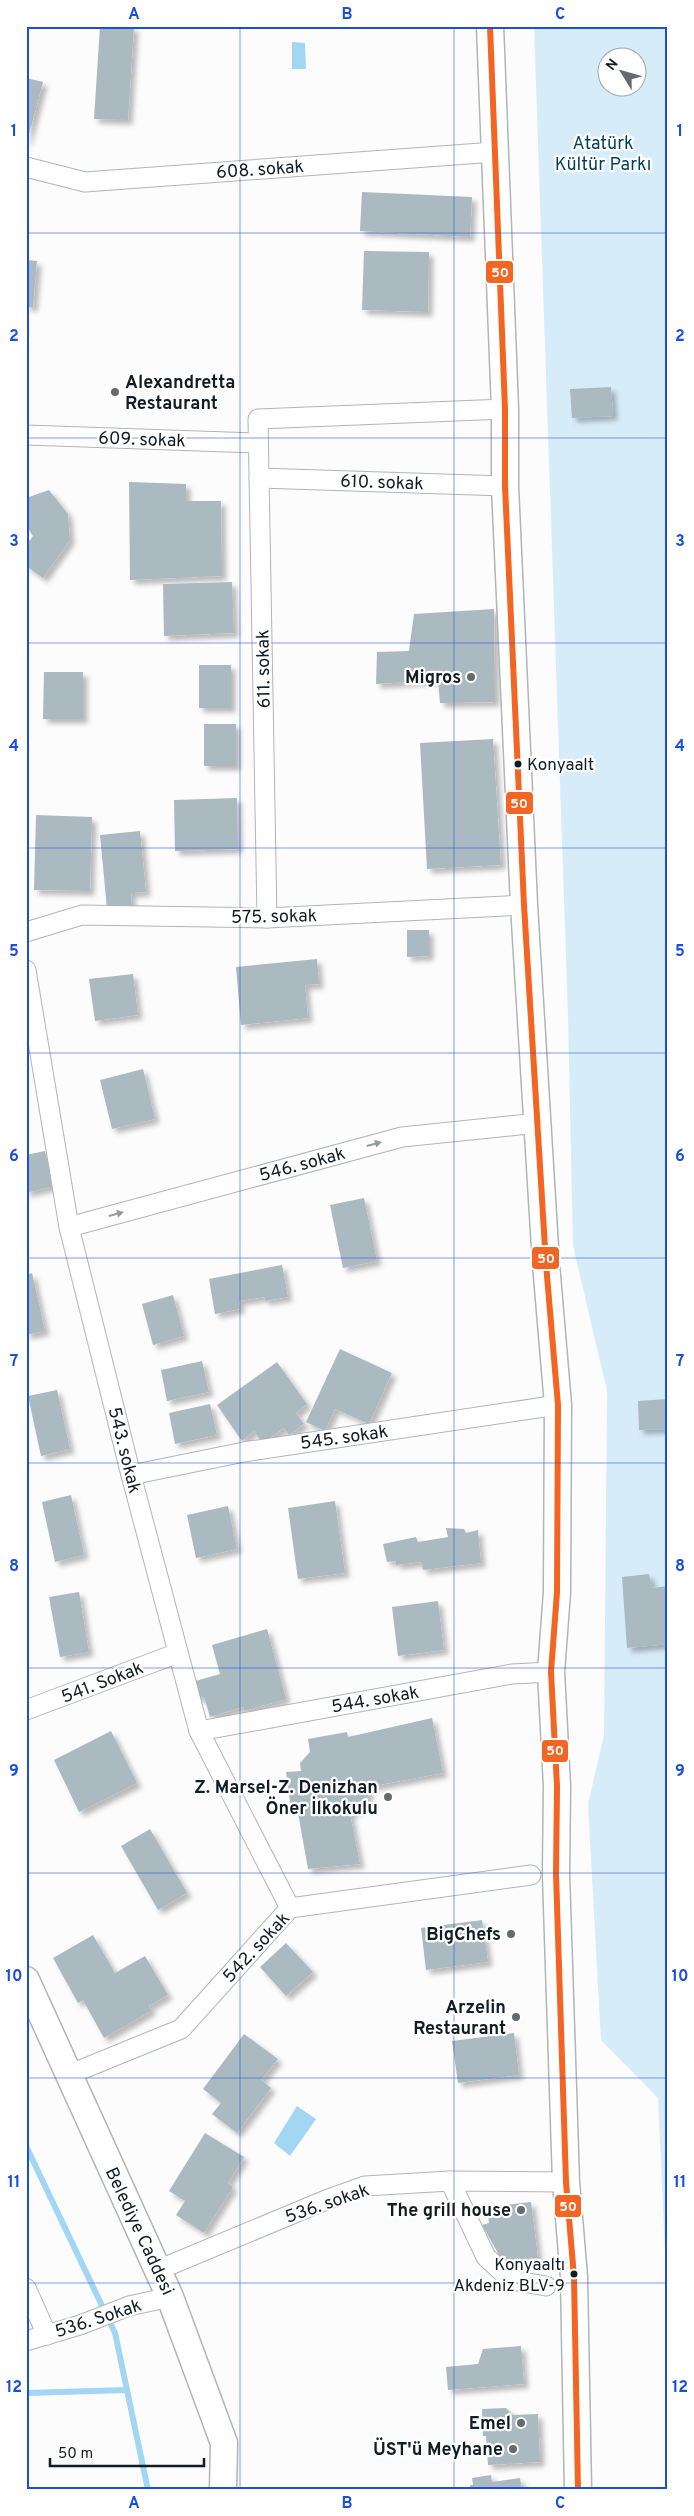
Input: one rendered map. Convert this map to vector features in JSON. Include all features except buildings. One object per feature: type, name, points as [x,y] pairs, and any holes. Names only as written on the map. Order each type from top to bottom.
[{"type":"main road","points":[[490,26],[505,409],[505,486],[524,905],[546,1264],[558,1405],[557,1592],[551,1672],[557,1786],[556,1874],[566,2182],[574,2277],[578,2490]]},
{"type":"main road","name":"Belediye Caddesi","points":[[26,1980],[170,2297],[224,2443],[222,2490]]},
{"type":"street","name":"608. sokak","points":[[26,167],[85,182],[495,152]]},
{"type":"street","name":"611. sokak","points":[[267,918],[258,419],[505,409]]},
{"type":"street","name":"609. sokak","points":[[26,435],[258,443]]},
{"type":"street","name":"610. sokak","points":[[259,478],[505,486]]},
{"type":"street","name":"575. sokak","points":[[26,932],[82,915],[267,918],[524,905]]},
{"type":"street","name":"543. sokak","points":[[26,970],[69,1227],[131,1475],[199,1731],[290,1908]]},
{"type":"street","name":"546. sokak","points":[[69,1227],[402,1137],[538,1123]]},
{"type":"street","name":"545. sokak","points":[[131,1475],[244,1452],[558,1405]]},
{"type":"street","name":"541. Sokak","points":[[26,1710],[178,1653]]},
{"type":"street","name":"544. sokak","points":[[199,1731],[512,1674],[551,1672]]},
{"type":"street","name":"542. sokak","points":[[68,2075],[181,2029],[290,1908],[531,1876]]},
{"type":"street","name":"536. sokak","points":[[158,2270],[326,2200],[365,2186],[450,2181],[566,2182]]},
{"type":"street","points":[[450,2181],[486,2257],[511,2280],[546,2286]]},
{"type":"street","points":[[26,2288],[47,2335]]},
{"type":"street","name":"536. Sokak","points":[[26,2341],[80,2325],[129,2306],[170,2297]]},
{"type":"green space","name":"Atatürk Kültür Parkı","points":[[534,26],[668,26],[668,2317],[658,2098],[601,2040],[588,1804],[604,1735],[607,1391],[573,1246],[568,1017]]},
{"type":"water","points":[[292,42],[305,43],[306,69],[292,69]]},
{"type":"water","points":[[297,2106],[316,2119],[290,2156],[274,2143]]},
{"type":"waterway","points":[[26,2146],[115,2333],[148,2490]]},
{"type":"waterway","points":[[26,2393],[127,2390]]},
{"type":"transit line","name":"50","points":[[490,26],[505,409],[505,486],[524,905],[546,1264],[558,1405],[557,1592],[551,1672],[557,1786],[556,1874],[566,2182],[574,2277],[578,2490]]},
{"type":"place","name":"Alexandretta Restaurant","points":[[115,392]]},
{"type":"place","name":"Migros","points":[[471,677]]},
{"type":"place","name":"Konyaalt","points":[[518,764]]},
{"type":"place","name":"Z. Marsel-Z. Denizhan Öner İlkokulu","points":[[388,1797]]},
{"type":"place","name":"BigChefs","points":[[511,1934]]},
{"type":"place","name":"Arzelin Restaurant","points":[[516,2017]]},
{"type":"place","name":"The grill house","points":[[521,2210]]},
{"type":"place","name":"Konyaaltı Akdeniz BLV-9","points":[[574,2274]]},
{"type":"place","name":"Emel","points":[[521,2423]]},
{"type":"place","name":"ÜST'ü Meyhane","points":[[513,2449]]}]
